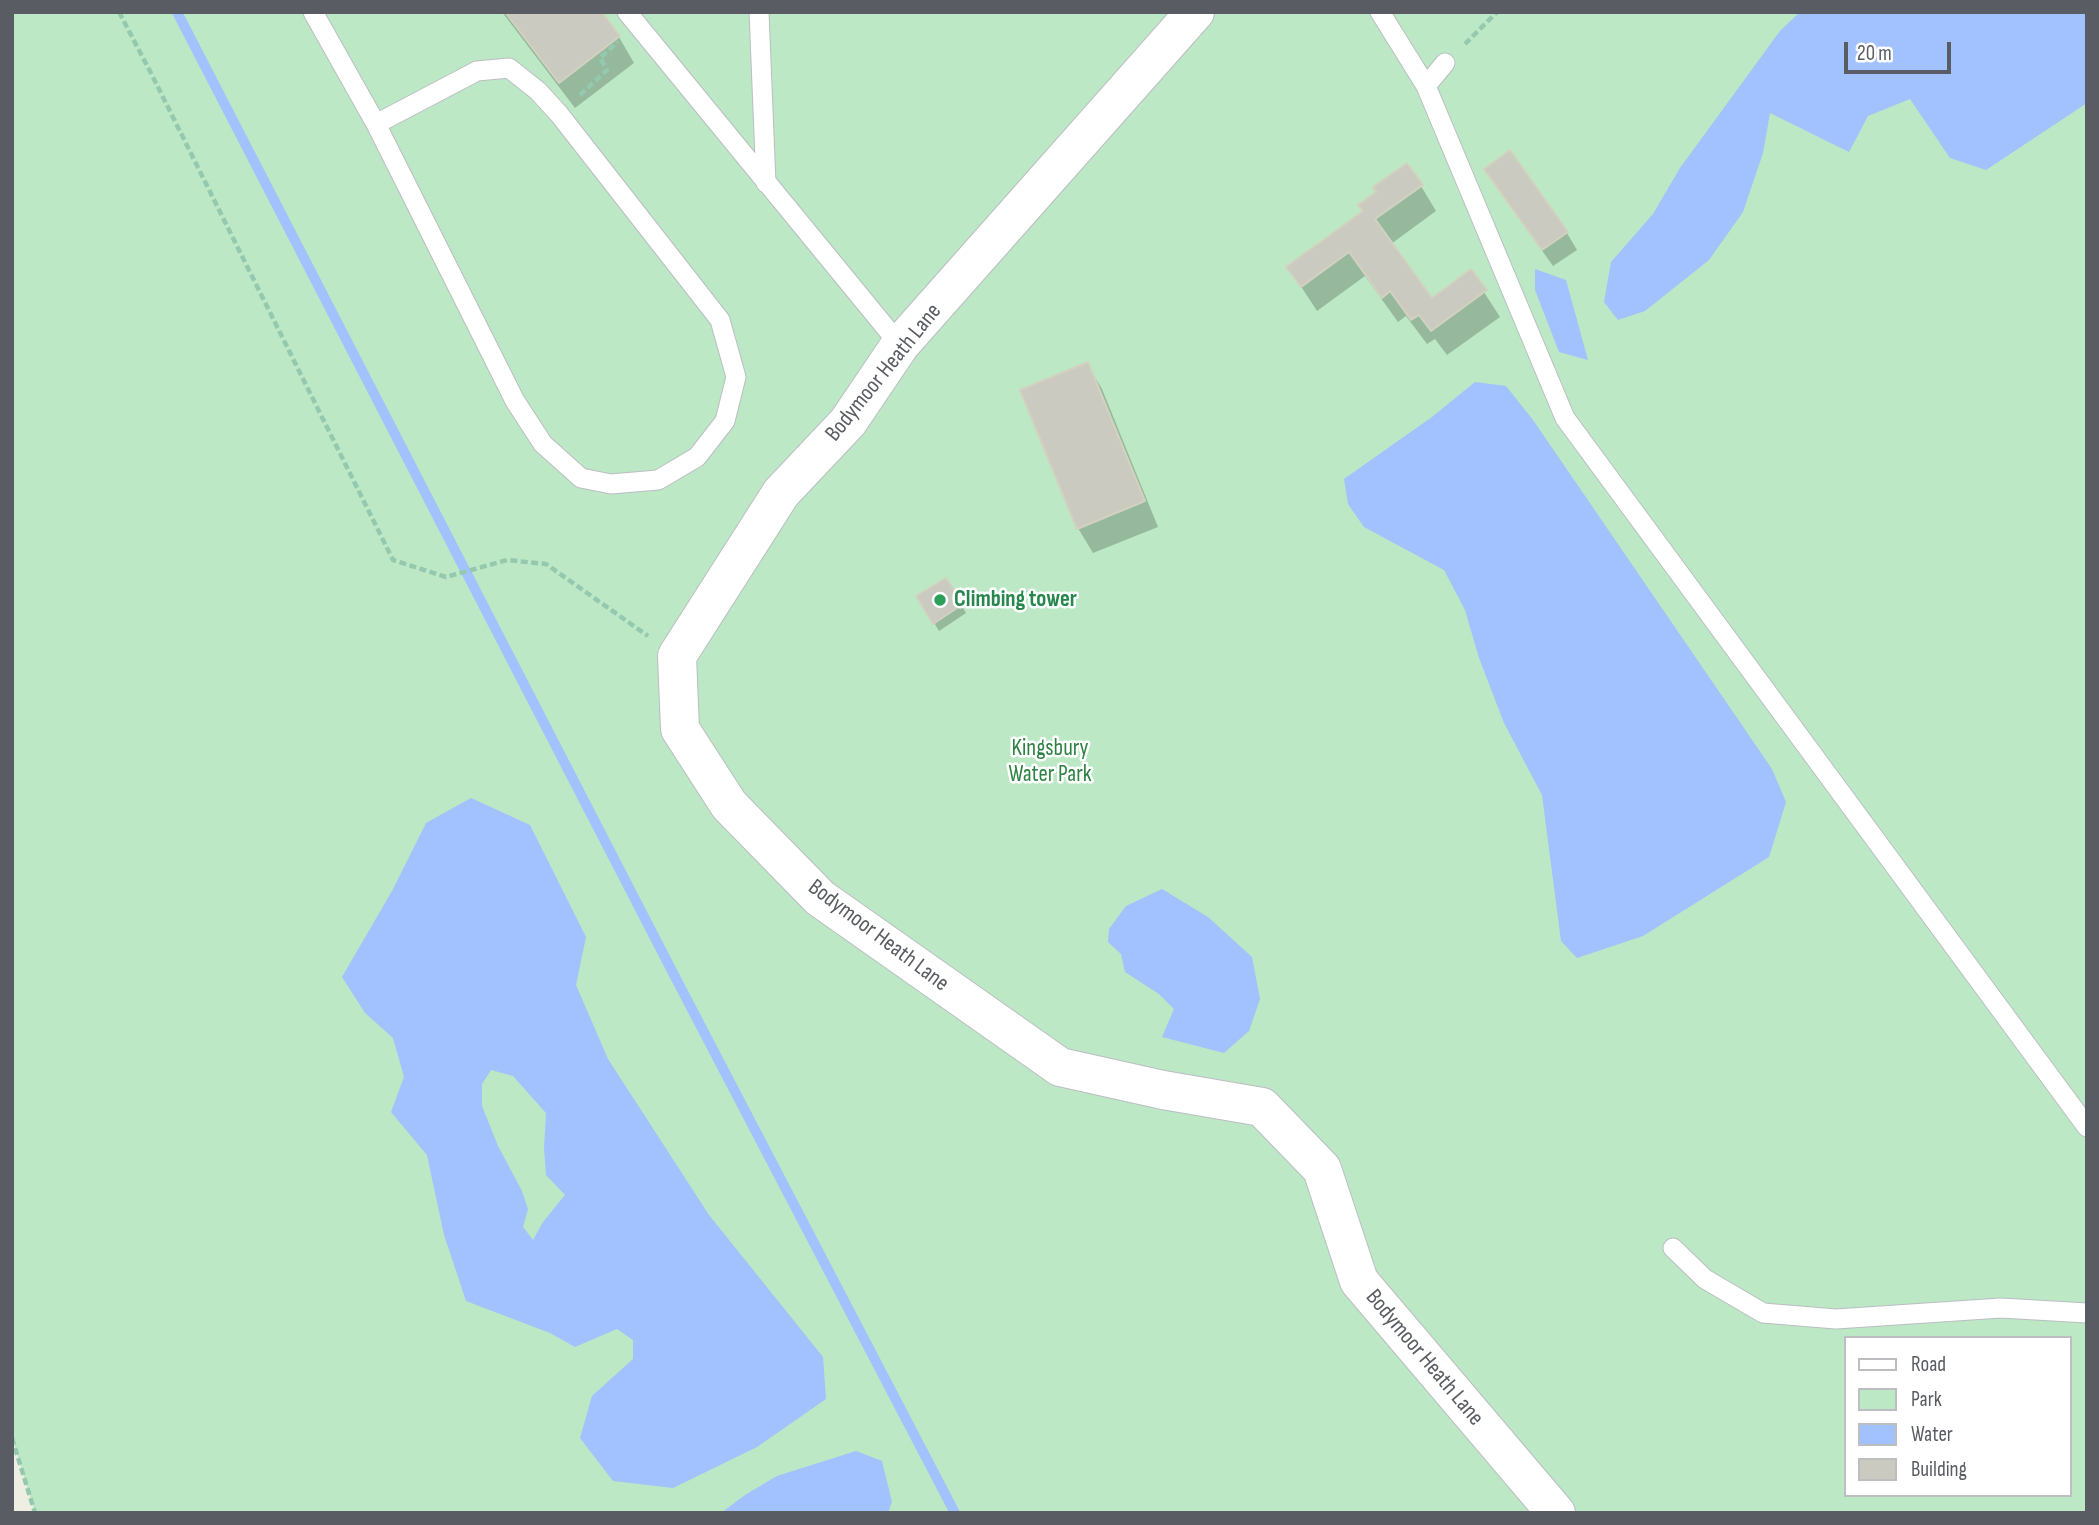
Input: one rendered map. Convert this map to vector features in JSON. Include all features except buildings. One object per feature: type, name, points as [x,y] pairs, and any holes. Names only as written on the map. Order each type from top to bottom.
[{"type":"street","name":"Bodymoor Heath Lane","points":[[1195,12],[901,345],[848,422],[781,493],[677,656],[680,729],[729,805],[820,898],[1060,1067],[1163,1090],[1262,1107],[1322,1169],[1359,1281],[1556,1513]]},
{"type":"lane","points":[[313,12],[376,124],[514,401],[543,444],[581,478],[611,484],[658,480],[697,457],[725,421],[736,377],[720,320],[559,114],[538,91],[509,68],[477,71],[376,124]]},
{"type":"lane","points":[[758,12],[766,183]]},
{"type":"lane","points":[[1380,12],[1426,86],[1565,418],[2087,1127]]},
{"type":"lane","points":[[635,22],[901,345]]},
{"type":"lane","points":[[1426,86],[1445,63]]},
{"type":"lane","points":[[1673,1248],[1705,1279],[1763,1313],[1836,1319],[2001,1308],[2087,1313]]},
{"type":"path","points":[[119,12],[393,559],[446,578],[507,560],[545,564],[677,656]]},
{"type":"path","points":[[559,114],[607,70],[600,58],[635,22]]},
{"type":"path","points":[[12,1438],[34,1513]]},
{"type":"green space","name":"Kingsbury Water Park","points":[[12,12],[2087,12],[2087,1513],[35,1513],[12,1438]]},
{"type":"water","points":[[1800,12],[2087,12],[2087,103],[1986,170],[1950,158],[1910,99],[1868,116],[1849,152],[1770,113],[1763,153],[1743,212],[1709,260],[1645,311],[1618,320],[1604,302],[1611,262],[1653,214],[1680,168],[1780,31]]},
{"type":"water","points":[[1535,269],[1566,280],[1588,360],[1559,352],[1535,290]]},
{"type":"water","points":[[1475,382],[1506,386],[1533,420],[1772,769],[1786,802],[1769,857],[1643,936],[1577,958],[1561,941],[1542,795],[1504,723],[1479,658],[1465,610],[1444,570],[1364,527],[1348,504],[1344,479],[1432,417]]},
{"type":"water","points":[[471,798],[530,825],[586,937],[576,985],[608,1059],[709,1215],[823,1357],[826,1399],[757,1447],[673,1488],[613,1481],[580,1438],[592,1396],[633,1359],[633,1340],[617,1329],[575,1347],[550,1333],[466,1301],[444,1235],[427,1155],[391,1112],[404,1077],[393,1038],[365,1013],[342,977],[392,891],[426,823]],"holes":[[[491,1070],[513,1076],[546,1113],[546,1175],[565,1195],[543,1222],[533,1240],[523,1227],[528,1209],[522,1191],[498,1146],[482,1106],[482,1084]]]},
{"type":"water","points":[[1162,889],[1208,917],[1252,957],[1260,999],[1249,1031],[1224,1053],[1162,1037],[1174,1009],[1159,994],[1125,972],[1121,954],[1108,942],[1109,929],[1126,906]]},
{"type":"water","points":[[856,1451],[882,1461],[892,1502],[888,1513],[721,1513],[777,1476]]},
{"type":"waterway","points":[[177,12],[955,1513]]},
{"type":"place","name":"Climbing tower","points":[[940,600]]}]
